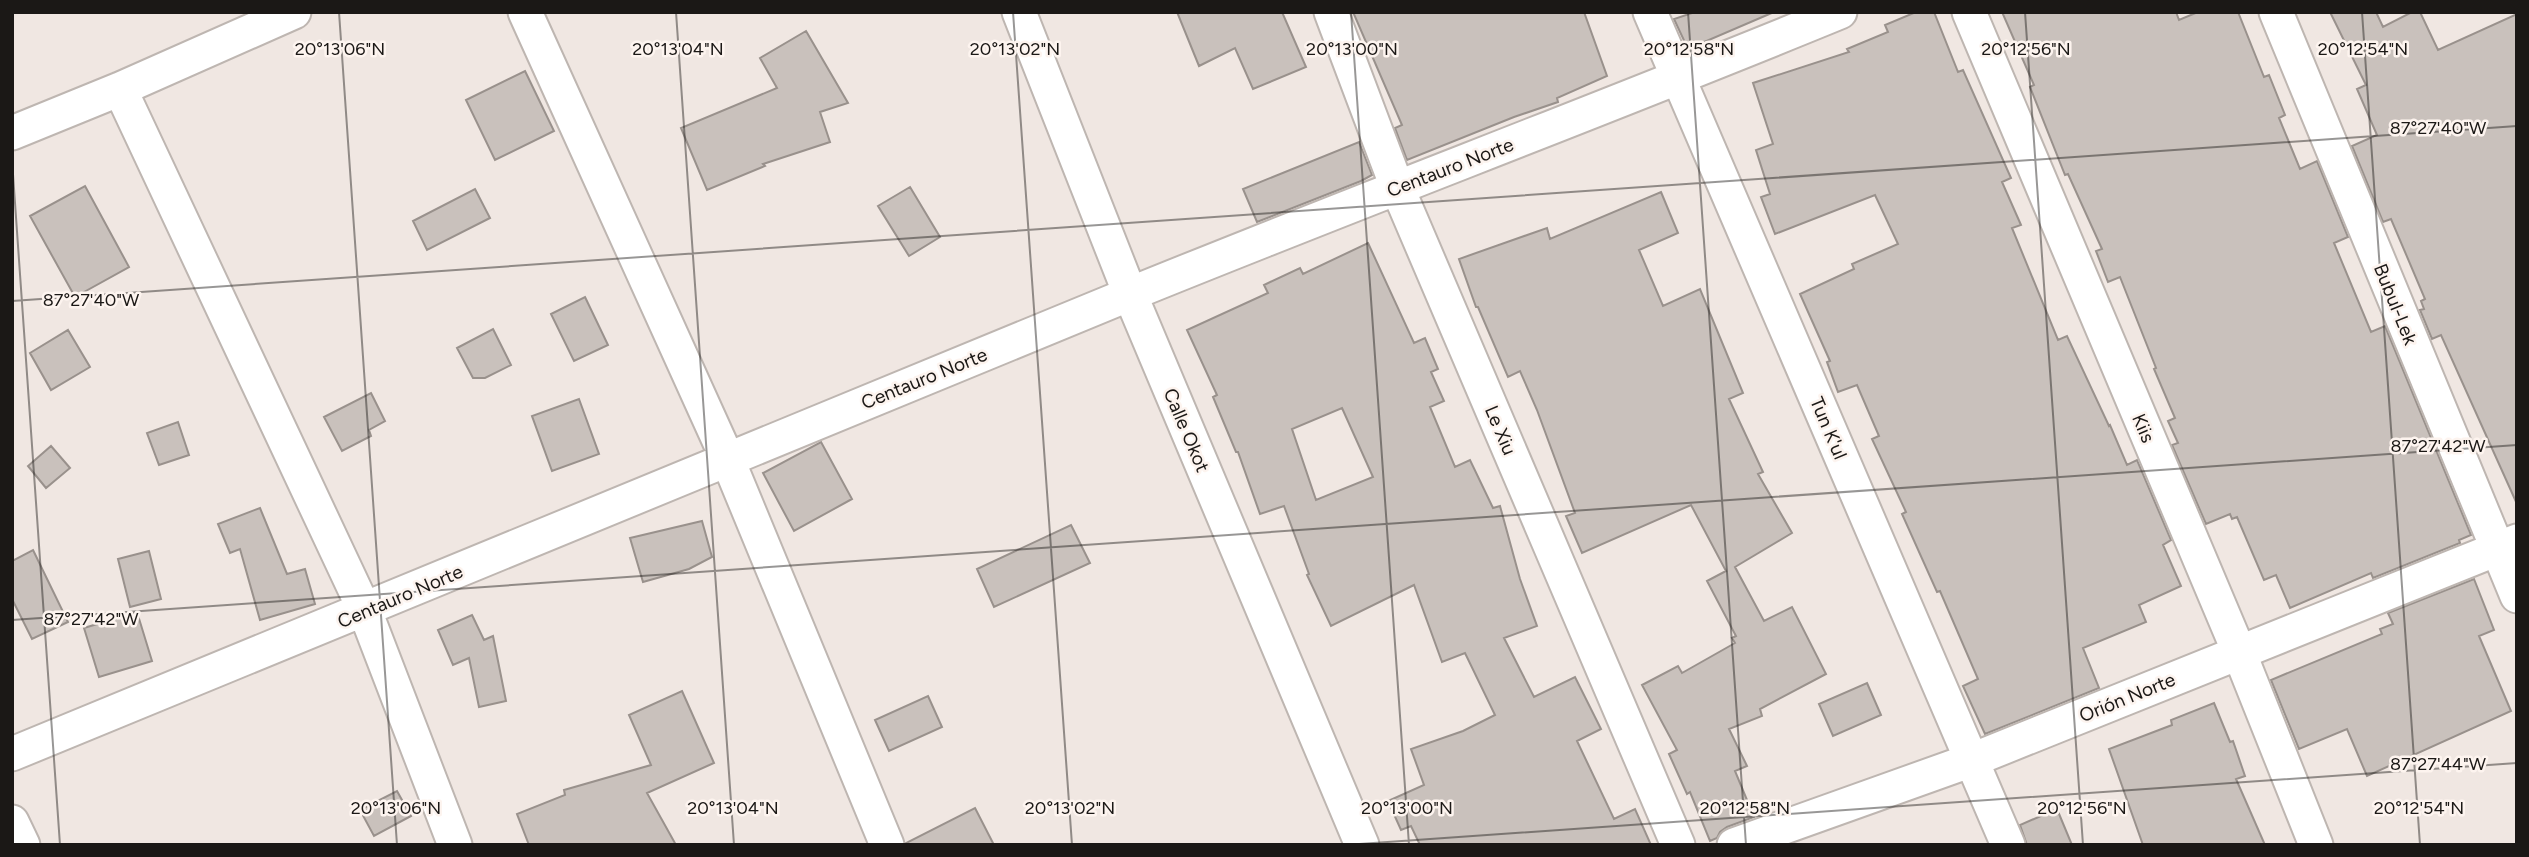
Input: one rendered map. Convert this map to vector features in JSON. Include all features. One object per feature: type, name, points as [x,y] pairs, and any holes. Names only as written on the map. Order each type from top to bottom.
[{"type":"street","points":[[12,133],[295,12]]},
{"type":"street","points":[[525,12],[727,458],[887,845]]},
{"type":"street","name":"Calle Okot","points":[[1019,12],[1130,294],[1362,845]]},
{"type":"street","name":"Le Xiu","points":[[1331,12],[1397,187],[1678,845]]},
{"type":"street","name":"Tun K'ul","points":[[1650,12],[2008,845]]},
{"type":"street","name":"Centauro Norte","points":[[12,754],[1130,294],[1840,12]]},
{"type":"street","name":"Kiis","points":[[1969,12],[2239,652],[2316,845]]},
{"type":"street","name":"Bubul-Lek","points":[[2276,12],[2507,545],[2517,596]]},
{"type":"street","points":[[120,89],[365,611],[455,845]]},
{"type":"street","name":"Orión Norte","points":[[1734,845],[1972,760],[2507,545]]},
{"type":"street","points":[[12,822],[23,845]]},
{"type":"building","points":[[1177,12],[1282,12],[1306,67],[1253,89],[1235,48],[1199,66]]},
{"type":"building","points":[[1353,12],[1584,12],[1607,76],[1557,98],[1558,102],[1407,160],[1395,128],[1402,125]]},
{"type":"building","points":[[1695,12],[1774,12],[1688,49],[1674,19]]},
{"type":"building","points":[[1916,12],[1934,12],[1958,72],[1963,70],[2011,178],[2002,182],[2021,225],[2012,228],[2058,340],[2067,336],[2127,465],[2137,460],[2171,540],[2163,545],[2181,586],[2139,605],[2146,622],[2083,648],[2099,688],[1985,734],[1963,686],[1978,679],[1940,591],[1937,592],[1902,514],[1906,512],[1872,439],[1879,436],[1857,385],[1838,392],[1827,362],[1830,361],[1800,294],[1854,269],[1852,264],[1898,244],[1875,195],[1775,234],[1761,197],[1770,194],[1756,150],[1773,144],[1753,83],[1849,52],[1847,49],[1888,32],[1885,25]]},
{"type":"building","points":[[2002,12],[2176,12],[2179,20],[2198,12],[2238,12],[2264,77],[2269,75],[2285,115],[2279,118],[2300,169],[2317,161],[2348,237],[2334,243],[2371,332],[2385,326],[2471,535],[2459,540],[2460,543],[2373,578],[2371,573],[2290,608],[2276,575],[2264,580],[2237,517],[2232,519],[2230,514],[2206,524],[2172,445],[2178,443],[2168,421],[2175,418],[2120,277],[2108,282],[2096,251],[2102,249],[2068,174],[2065,175],[2030,87],[2034,85]]},
{"type":"building","points":[[2330,12],[2376,12],[2383,27],[2412,12],[2420,12],[2438,50],[2517,14],[2517,504],[2441,335],[2432,339],[2420,310],[2424,309],[2421,301],[2425,299],[2391,219],[2383,222],[2352,146],[2377,135],[2357,89],[2366,85]]},
{"type":"building","points":[[806,31],[848,103],[820,112],[830,142],[763,164],[765,166],[707,190],[681,128],[777,88],[760,58]]},
{"type":"building","points":[[525,71],[554,131],[495,160],[466,100]]},
{"type":"building","points":[[1359,142],[1372,175],[1257,222],[1243,189]]},
{"type":"building","points":[[85,186],[129,267],[75,297],[30,216]]},
{"type":"building","points":[[910,187],[940,237],[909,256],[878,206]]},
{"type":"building","points":[[475,189],[490,218],[427,250],[413,221]]},
{"type":"building","points":[[1661,192],[1678,233],[1639,250],[1663,306],[1700,289],[1743,393],[1729,399],[1763,472],[1758,474],[1792,533],[1735,567],[1764,621],[1792,607],[1826,674],[1760,709],[1762,716],[1729,729],[1747,766],[1735,771],[1754,817],[1727,827],[1717,838],[1710,841],[1690,792],[1687,794],[1669,754],[1677,750],[1642,685],[1678,666],[1682,673],[1735,643],[1732,638],[1736,636],[1707,581],[1726,571],[1691,505],[1582,553],[1566,516],[1575,513],[1537,410],[1520,371],[1508,377],[1476,307],[1459,259],[1547,228],[1550,239]]},
{"type":"building","points":[[1368,243],[1414,343],[1425,338],[1438,369],[1431,372],[1444,401],[1430,407],[1455,467],[1470,460],[1493,508],[1500,506],[1520,579],[1537,626],[1504,638],[1534,697],[1575,677],[1601,729],[1577,741],[1614,819],[1635,809],[1651,845],[1420,845],[1411,826],[1401,830],[1388,801],[1424,785],[1411,749],[1463,731],[1495,715],[1465,653],[1442,662],[1414,585],[1331,626],[1307,575],[1309,574],[1284,506],[1260,514],[1238,452],[1213,397],[1217,395],[1187,330],[1268,293],[1264,285],[1300,268],[1303,274]],"holes":[[[1342,408],[1373,477],[1316,500],[1292,429]]]},
{"type":"building","points":[[585,297],[608,345],[574,361],[551,314]]},
{"type":"building","points":[[493,329],[511,365],[485,378],[473,378],[457,348]]},
{"type":"building","points":[[68,330],[90,367],[51,390],[30,353]]},
{"type":"building","points":[[371,393],[385,421],[369,430],[371,436],[342,451],[324,417]]},
{"type":"building","points":[[579,399],[599,454],[552,471],[532,416]]},
{"type":"building","points":[[178,422],[189,455],[159,465],[147,433]]},
{"type":"building","points":[[821,442],[852,499],[794,531],[763,473]]},
{"type":"building","points":[[51,446],[70,468],[46,488],[28,466]]},
{"type":"building","points":[[260,508],[287,574],[305,569],[315,604],[260,620],[240,549],[230,553],[218,524]]},
{"type":"building","points":[[702,521],[712,557],[689,569],[643,582],[630,538]]},
{"type":"building","points":[[1071,525],[1090,563],[994,607],[977,569]]},
{"type":"building","points":[[33,550],[68,622],[32,639],[12,599],[12,561]]},
{"type":"building","points":[[149,551],[161,599],[130,607],[118,559]]},
{"type":"building","points":[[2474,579],[2494,630],[2479,636],[2511,711],[2367,776],[2347,729],[2299,749],[2271,680],[2382,634],[2380,629],[2393,624],[2388,613]]},
{"type":"building","points":[[137,612],[152,661],[99,677],[84,628]]},
{"type":"building","points":[[472,615],[484,640],[493,636],[506,701],[479,707],[469,658],[453,665],[438,630]]},
{"type":"building","points":[[1867,683],[1881,715],[1833,736],[1819,704]]},
{"type":"building","points":[[682,691],[714,763],[647,793],[676,845],[529,845],[517,814],[565,795],[564,790],[651,765],[629,715]]},
{"type":"building","points":[[928,696],[942,727],[889,751],[875,720]]},
{"type":"building","points":[[2214,703],[2230,742],[2233,741],[2245,776],[2236,779],[2265,845],[2143,845],[2109,749],[2172,725],[2171,720]]},
{"type":"building","points":[[397,791],[411,816],[374,836],[360,810]]},
{"type":"building","points":[[975,808],[994,845],[906,845],[906,843]]},
{"type":"building","points":[[2057,809],[2072,845],[2027,845],[2020,825]]}]
